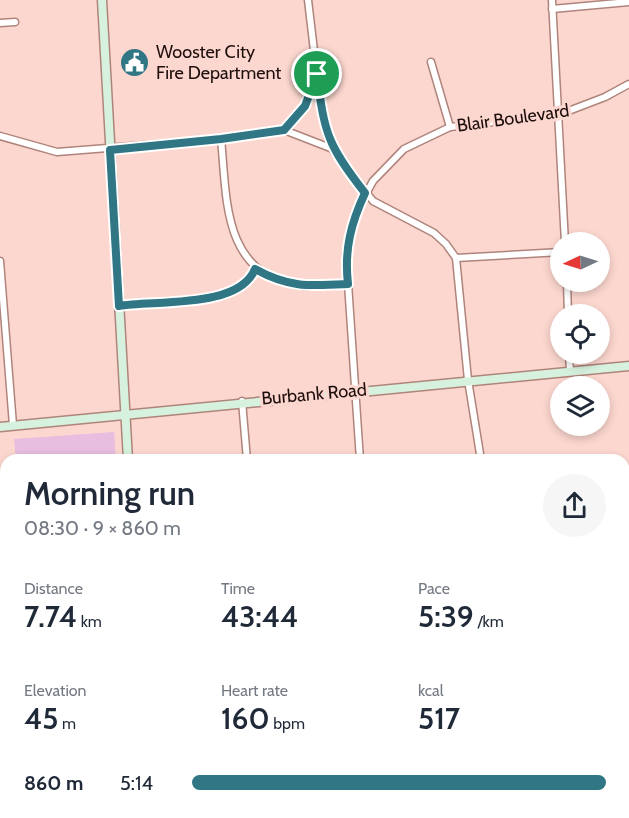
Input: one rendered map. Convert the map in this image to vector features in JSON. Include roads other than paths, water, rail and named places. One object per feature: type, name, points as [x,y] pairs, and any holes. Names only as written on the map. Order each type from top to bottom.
[{"type":"main road","points":[[102,0],[128,454]]},
{"type":"main road","name":"Burbank Road","points":[[0,426],[125,415],[242,401],[629,366]]},
{"type":"street","points":[[308,0],[321,110],[333,150],[365,193],[385,209],[434,233],[446,243],[456,258],[468,380],[480,454]]},
{"type":"street","points":[[552,0],[564,232]]},
{"type":"street","points":[[552,9],[629,2]]},
{"type":"street","points":[[0,22],[15,22]]},
{"type":"street","points":[[431,62],[450,127]]},
{"type":"street","points":[[284,130],[305,106],[317,74]]},
{"type":"street","name":"Blair Boulevard","points":[[360,454],[347,243],[356,212],[365,193],[384,167],[404,149],[450,127],[558,115],[604,97],[629,84]]},
{"type":"street","points":[[0,136],[57,152],[110,150],[284,130],[333,150]]},
{"type":"street","points":[[221,139],[228,211],[236,241],[255,269],[276,280],[299,286],[348,284]]},
{"type":"street","points":[[456,258],[550,253]]},
{"type":"street","points":[[0,261],[3,329],[13,425]]},
{"type":"street","points":[[119,306],[215,297],[244,283],[255,269]]},
{"type":"street","points":[[570,364],[570,371]]},
{"type":"street","points":[[242,401],[246,454]]},
{"type":"place","name":"Wooster City Fire Department","points":[[135,62]]}]
